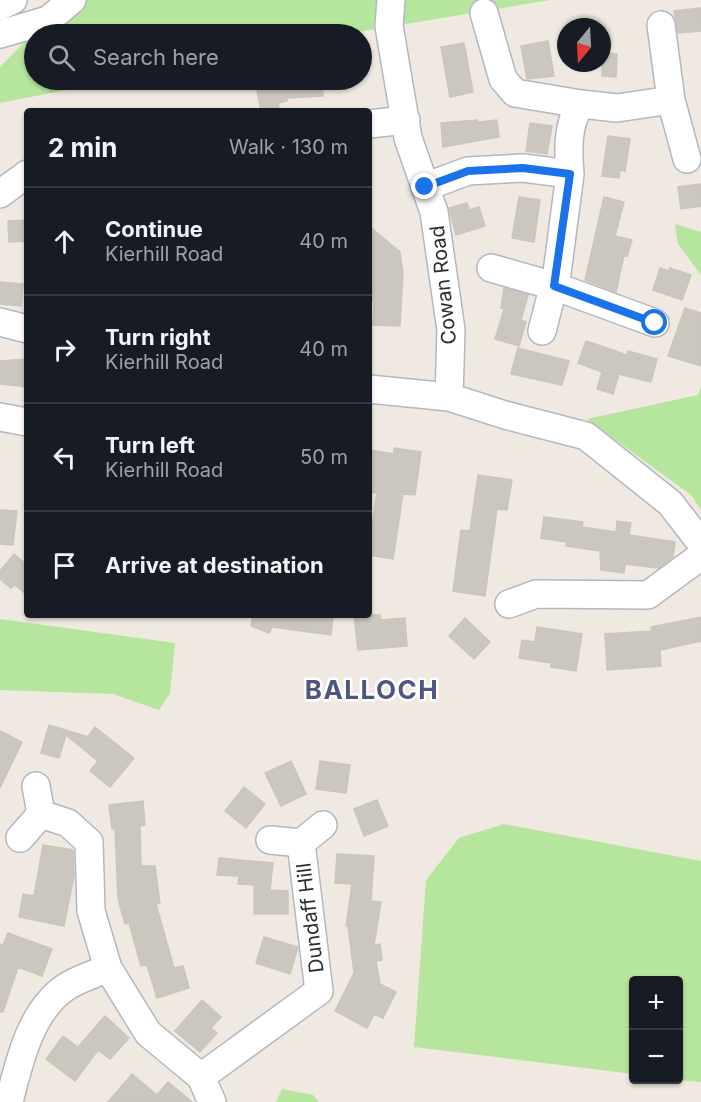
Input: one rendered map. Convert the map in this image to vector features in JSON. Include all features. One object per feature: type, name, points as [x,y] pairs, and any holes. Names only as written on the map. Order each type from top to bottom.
[{"type":"street","points":[[0,6],[13,0]]},
{"type":"street","points":[[34,24],[48,20],[72,0]]},
{"type":"street","name":"Cowan Road","points":[[391,0],[389,26],[408,138],[434,212],[451,330],[449,397]]},
{"type":"street","points":[[484,13],[503,79],[515,93],[617,108],[671,100]]},
{"type":"street","points":[[661,25],[671,100],[687,159]]},
{"type":"street","points":[[0,34],[24,27]]},
{"type":"street","points":[[542,331],[554,286],[570,174],[568,150],[574,113],[581,104]]},
{"type":"street","points":[[372,124],[406,120]]},
{"type":"street","points":[[425,187],[468,171],[523,168],[570,174]]},
{"type":"street","points":[[0,194],[24,176]]},
{"type":"street","points":[[491,268],[554,286],[655,323]]},
{"type":"street","points":[[0,322],[24,328]]},
{"type":"street","points":[[372,389],[449,397],[505,415],[586,436],[669,503],[701,543]]},
{"type":"street","points":[[0,417],[24,421]]},
{"type":"street","points":[[509,604],[536,594],[648,595],[701,556]]},
{"type":"street","points":[[36,786],[41,814]]},
{"type":"street","points":[[20,838],[41,814]]},
{"type":"street","points":[[41,814],[68,823],[90,842],[91,911],[108,968],[148,1034],[201,1077],[212,1102]]},
{"type":"street","name":"Dundaff Hill","points":[[270,840],[301,843],[323,825]]},
{"type":"street","name":"Dundaff Hill","points":[[201,1077],[319,991],[301,843]]},
{"type":"street","points":[[9,1102],[22,1052],[36,1020],[65,988],[108,968]]},
{"type":"green space","points":[[66,0],[550,0],[372,30],[372,24],[42,24]]},
{"type":"green space","points":[[24,43],[24,90],[66,90],[0,103],[0,67]]},
{"type":"green space","points":[[675,224],[701,232],[701,275],[678,244]]},
{"type":"green space","points":[[701,387],[701,510],[691,495],[587,419],[698,395]]},
{"type":"green space","points":[[0,619],[175,643],[170,693],[159,710],[113,694],[0,690]]},
{"type":"green space","points":[[504,824],[701,861],[701,1082],[683,1080],[683,976],[629,976],[629,1074],[414,1047],[426,880],[459,838]]},
{"type":"green space","points":[[282,1089],[313,1095],[319,1102],[276,1102]]},
{"type":"building","points":[[701,8],[701,31],[678,33],[674,11]]},
{"type":"building","points":[[548,41],[554,76],[527,79],[521,46]]},
{"type":"building","points":[[464,43],[473,92],[450,97],[441,47]]},
{"type":"building","points":[[611,54],[617,54],[616,77],[602,76],[602,72],[611,72]]},
{"type":"building","points":[[257,90],[323,90],[323,96],[287,98],[287,101],[278,103],[279,107],[260,108]]},
{"type":"building","points":[[477,120],[478,122],[497,120],[499,137],[443,147],[441,123]]},
{"type":"building","points":[[530,123],[552,126],[547,154],[526,151]]},
{"type":"building","points":[[608,136],[630,139],[625,171],[620,170],[619,178],[602,176]]},
{"type":"building","points":[[701,184],[701,206],[681,209],[678,187]]},
{"type":"building","points":[[519,197],[540,200],[534,242],[512,238]]},
{"type":"building","points":[[604,197],[624,202],[615,236],[632,240],[627,256],[624,255],[616,292],[585,280]]},
{"type":"building","points":[[467,203],[469,210],[479,207],[485,226],[456,235],[449,208]]},
{"type":"building","points":[[24,220],[24,241],[9,242],[8,221]]},
{"type":"building","points":[[372,229],[400,252],[403,274],[400,326],[373,325],[374,301],[372,301]]},
{"type":"building","points":[[660,268],[669,271],[670,268],[691,275],[682,300],[653,290]]},
{"type":"building","points":[[0,282],[23,284],[21,306],[0,304]]},
{"type":"building","points":[[504,288],[528,295],[521,320],[526,322],[519,346],[495,339],[504,309],[501,308]]},
{"type":"building","points":[[685,308],[701,313],[701,366],[668,356]]},
{"type":"building","points":[[586,341],[627,355],[628,351],[657,359],[651,382],[619,374],[613,394],[597,389],[602,372],[578,363]]},
{"type":"building","points":[[518,348],[569,361],[562,385],[511,374]]},
{"type":"building","points":[[24,359],[24,387],[0,384],[0,361]]},
{"type":"building","points":[[394,448],[421,452],[415,495],[403,494],[393,559],[372,556],[372,526],[377,493],[372,492],[372,450],[394,454]]},
{"type":"building","points":[[478,475],[512,480],[507,510],[497,509],[485,596],[453,591],[461,530],[470,531]]},
{"type":"building","points":[[0,510],[17,511],[13,545],[0,544]]},
{"type":"building","points":[[544,517],[583,522],[582,527],[616,532],[617,521],[631,523],[629,535],[675,542],[673,557],[658,568],[625,564],[624,573],[601,570],[600,551],[566,546],[567,542],[541,538]]},
{"type":"building","points":[[14,554],[24,562],[24,592],[15,585],[11,588],[0,579],[0,571]]},
{"type":"building","points":[[372,615],[380,615],[381,620],[405,618],[407,646],[358,650],[354,618],[372,618]]},
{"type":"building","points":[[701,617],[701,641],[660,650],[661,666],[607,670],[605,634],[652,631],[651,627]]},
{"type":"building","points":[[252,618],[333,618],[331,635],[272,627],[269,633],[251,626]]},
{"type":"building","points":[[465,618],[490,642],[474,659],[449,636]]},
{"type":"building","points":[[537,627],[582,634],[576,671],[551,667],[551,663],[519,658],[522,640],[535,642]]},
{"type":"building","points":[[49,725],[88,737],[95,727],[134,758],[110,787],[90,771],[98,761],[66,735],[59,758],[41,753]]},
{"type":"building","points":[[0,731],[22,742],[0,788]]},
{"type":"building","points":[[291,761],[306,794],[281,806],[265,773]]},
{"type":"building","points":[[320,761],[350,765],[346,793],[316,789]]},
{"type":"building","points":[[244,787],[265,804],[246,828],[225,811]]},
{"type":"building","points":[[377,800],[388,826],[364,836],[354,809]]},
{"type":"building","points":[[143,801],[145,825],[140,826],[141,866],[155,866],[160,903],[156,904],[174,968],[183,966],[189,988],[157,998],[147,965],[141,966],[129,923],[125,924],[118,899],[115,829],[112,829],[109,805]]},
{"type":"building","points":[[43,845],[73,850],[74,876],[64,926],[19,917],[23,894],[34,896]]},
{"type":"building","points":[[337,854],[374,856],[371,901],[381,902],[374,945],[380,944],[382,960],[376,961],[380,984],[396,992],[383,1018],[374,1014],[367,1028],[335,1011],[354,973],[348,926],[346,926],[352,884],[335,883]]},
{"type":"building","points":[[219,858],[273,863],[270,890],[288,891],[288,914],[254,914],[254,885],[238,884],[239,876],[217,875]]},
{"type":"building","points":[[8,933],[52,949],[42,976],[18,967],[3,1012],[0,1012],[0,944],[3,945]]},
{"type":"building","points":[[264,937],[298,947],[290,974],[256,963]]},
{"type":"building","points":[[202,1000],[221,1017],[211,1028],[217,1033],[200,1052],[175,1031]]},
{"type":"building","points":[[105,1016],[129,1038],[110,1059],[98,1050],[75,1081],[46,1059],[63,1036],[78,1047]]},
{"type":"building","points":[[132,1074],[157,1095],[168,1082],[192,1102],[108,1102]]},
{"type":"district","name":"BALLOCH","points":[[372,689]]},
{"type":"route","points":[[425,187],[468,171],[523,168],[570,174],[554,286],[655,323]]}]
